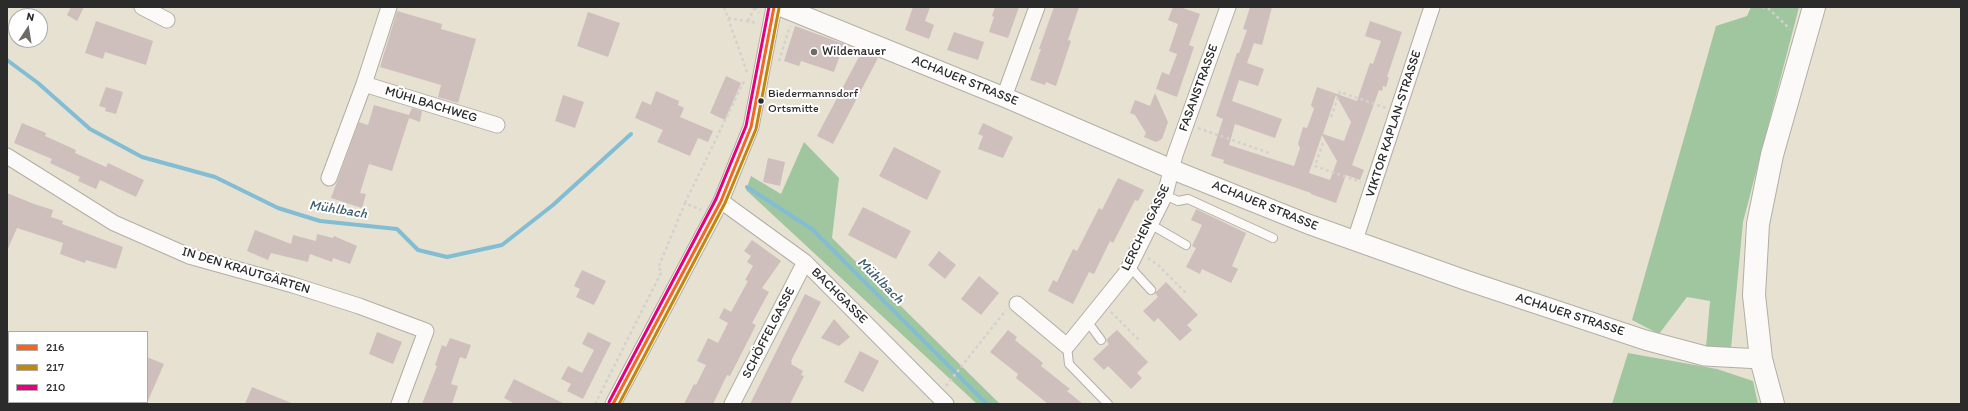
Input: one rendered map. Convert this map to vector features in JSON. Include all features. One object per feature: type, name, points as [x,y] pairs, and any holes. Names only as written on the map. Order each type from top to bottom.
[{"type":"main road","points":[[1773,404],[1761,359],[1754,295],[1758,224],[1772,155],[1814,7]]},
{"type":"street","points":[[142,7],[167,20]]},
{"type":"street","points":[[330,178],[364,84],[389,7]]},
{"type":"street","points":[[613,404],[721,201],[751,127],[774,7]]},
{"type":"street","name":"ACHAUER STRASSE","points":[[782,7],[1004,97],[1171,169],[1308,224],[1465,280],[1645,340],[1705,356],[1761,359]]},
{"type":"street","points":[[1004,97],[1037,7]]},
{"type":"street","name":"FASANSTRASSE","points":[[1171,169],[1228,7]]},
{"type":"street","name":"VIKTOR KAPLAN-STRASSE","points":[[1355,240],[1432,7]]},
{"type":"street","name":"MÜHLBACHWEG","points":[[364,84],[497,125]]},
{"type":"street","name":"IN DEN KRAUTGÄRTEN","points":[[7,156],[114,223],[189,256],[293,285],[359,306],[426,331],[400,404]]},
{"type":"street","name":"LERCHENGASSE","points":[[1067,346],[1129,266],[1165,195],[1171,169]]},
{"type":"street","name":"BACHGASSE","points":[[721,201],[805,262],[939,401]]},
{"type":"street","name":"SCHÖFFELGASSE","points":[[732,404],[805,262]]},
{"type":"street","points":[[1017,304],[1067,346]]},
{"type":"lane","points":[[1165,195],[1178,201],[1188,199],[1273,238]]},
{"type":"lane","points":[[1150,224],[1186,245]]},
{"type":"lane","points":[[1129,266],[1151,290]]},
{"type":"lane","points":[[1087,321],[1101,340]]},
{"type":"lane","points":[[1067,346],[1069,364],[1108,404]]},
{"type":"path","points":[[595,404],[662,271],[658,268],[685,203],[748,73],[724,7]]},
{"type":"path","points":[[1762,7],[1768,8],[1792,31],[1806,38]]},
{"type":"path","points":[[748,21],[755,8]]},
{"type":"path","points":[[1331,117],[1340,92],[1397,112]]},
{"type":"path","points":[[1186,124],[1269,153]]},
{"type":"path","points":[[1323,143],[1315,166],[1373,186]]},
{"type":"path","points":[[685,203],[701,210],[704,203]]},
{"type":"path","points":[[1137,250],[1158,265],[1186,293]]},
{"type":"path","points":[[1101,303],[1139,340]]},
{"type":"path","points":[[949,382],[1006,311],[1017,304]]},
{"type":"green space","points":[[1751,7],[1799,7],[1743,222],[1731,348],[1706,347],[1710,301],[1687,297],[1659,334],[1632,320],[1716,26],[1747,16]]},
{"type":"green space","points":[[804,142],[839,178],[832,238],[1000,404],[977,404],[746,190],[751,176],[781,194]]},
{"type":"green space","points":[[1628,353],[1717,369],[1753,381],[1758,404],[1612,404]]},
{"type":"building","points":[[71,7],[84,7],[77,21],[67,15]]},
{"type":"building","points":[[913,7],[930,7],[925,21],[934,25],[929,39],[905,30]]},
{"type":"building","points":[[995,7],[1019,7],[1008,38],[989,32],[994,17],[992,16]]},
{"type":"building","points":[[1054,7],[1079,7],[1068,40],[1071,41],[1056,86],[1046,82],[1045,85],[1030,80]]},
{"type":"building","points":[[1173,7],[1180,7],[1200,14],[1189,45],[1194,47],[1177,97],[1156,89],[1162,72],[1169,75],[1177,54],[1169,51],[1178,24],[1168,20]]},
{"type":"building","points":[[1250,7],[1272,7],[1262,45],[1254,43],[1247,63],[1264,69],[1258,86],[1239,80],[1232,101],[1282,119],[1275,138],[1235,124],[1229,145],[1294,166],[1300,148],[1298,144],[1303,127],[1307,128],[1314,109],[1311,105],[1317,87],[1357,101],[1370,63],[1373,64],[1381,41],[1365,36],[1370,21],[1402,32],[1387,77],[1389,77],[1386,87],[1383,86],[1382,91],[1379,90],[1352,165],[1364,170],[1360,180],[1346,175],[1336,203],[1223,163],[1224,160],[1211,156],[1223,119],[1216,116],[1237,53],[1239,53],[1247,30],[1243,29]],"holes":[[[1336,95],[1351,122],[1344,141],[1323,134]],[[1322,135],[1337,161],[1330,180],[1309,173]]]},
{"type":"building","points":[[397,11],[442,24],[441,29],[476,39],[458,103],[438,97],[441,85],[380,67]]},
{"type":"building","points":[[588,12],[620,23],[608,57],[577,46]]},
{"type":"building","points":[[96,21],[153,41],[146,65],[105,52],[103,59],[85,53]]},
{"type":"building","name":"Wildenauer","points":[[795,26],[844,44],[834,72],[801,61],[799,66],[784,61]]},
{"type":"building","points":[[954,32],[984,42],[978,60],[947,50]]},
{"type":"building","points":[[862,51],[878,58],[833,144],[817,136]]},
{"type":"building","points":[[726,76],[741,83],[725,120],[710,113]]},
{"type":"building","points":[[106,87],[123,92],[116,114],[105,111],[106,108],[99,106]]},
{"type":"building","points":[[656,91],[679,101],[678,105],[684,108],[680,117],[713,131],[708,142],[698,138],[690,156],[657,142],[663,130],[635,118],[642,101],[651,105]]},
{"type":"building","points":[[1155,93],[1168,122],[1162,139],[1156,142],[1144,137],[1146,133],[1135,115],[1130,113],[1135,100],[1150,106]]},
{"type":"building","points":[[563,95],[584,102],[575,128],[555,121]]},
{"type":"building","points":[[374,105],[409,115],[412,108],[422,111],[420,122],[409,118],[392,171],[369,164],[360,193],[366,194],[362,208],[331,198],[359,122],[368,125]]},
{"type":"building","points":[[22,123],[46,133],[45,136],[76,150],[75,153],[106,167],[108,163],[144,180],[136,197],[100,180],[96,189],[78,181],[80,177],[50,163],[52,159],[14,143]]},
{"type":"building","points":[[983,123],[1013,137],[1003,158],[978,149],[983,136],[978,134]]},
{"type":"building","points":[[894,147],[941,171],[927,200],[879,176]]},
{"type":"building","points":[[768,158],[785,162],[780,186],[763,182]]},
{"type":"building","points":[[1118,178],[1144,190],[1138,201],[1135,200],[1113,243],[1110,241],[1094,274],[1089,272],[1073,304],[1048,291],[1053,280],[1057,282],[1073,249],[1077,251],[1099,208],[1102,210]]},
{"type":"building","points":[[7,193],[53,210],[51,217],[63,221],[62,224],[123,247],[116,269],[86,260],[85,263],[60,254],[63,243],[17,228],[7,251]]},
{"type":"building","points":[[863,207],[911,231],[896,259],[848,235]]},
{"type":"building","points":[[1196,209],[1246,233],[1232,266],[1238,269],[1231,283],[1202,269],[1200,274],[1186,267],[1196,248],[1192,246],[1202,225],[1191,220]]},
{"type":"building","points":[[255,230],[291,244],[293,235],[316,241],[317,234],[333,238],[334,236],[357,246],[350,264],[333,258],[332,262],[310,254],[308,262],[271,253],[268,260],[247,251]]},
{"type":"building","points":[[752,240],[781,261],[762,288],[769,292],[752,323],[756,325],[730,376],[727,375],[713,404],[684,404],[706,365],[697,361],[708,338],[718,343],[728,323],[719,318],[724,308],[731,312],[748,281],[745,280],[753,266],[747,262],[751,256],[744,251]]},
{"type":"building","points":[[939,251],[956,265],[945,279],[928,265]]},
{"type":"building","points":[[582,270],[606,281],[594,305],[576,297],[580,289],[574,286]]},
{"type":"building","points":[[979,276],[999,293],[981,315],[961,299]]},
{"type":"building","points":[[1166,282],[1198,315],[1187,325],[1192,330],[1180,341],[1158,318],[1154,322],[1143,311],[1158,297],[1155,293]]},
{"type":"building","points":[[805,294],[821,302],[791,361],[791,364],[803,371],[801,375],[804,376],[790,404],[750,404]]},
{"type":"building","points":[[834,319],[850,337],[839,346],[821,338]]},
{"type":"building","points":[[1008,330],[1017,337],[1015,340],[1043,363],[1041,366],[1070,389],[1067,391],[1083,404],[1048,404],[1016,378],[1018,374],[990,352]]},
{"type":"building","points":[[1117,330],[1148,362],[1137,373],[1142,378],[1131,389],[1108,366],[1104,370],[1093,359],[1109,344],[1106,340]]},
{"type":"building","points":[[377,332],[402,342],[393,364],[369,354]]},
{"type":"building","points":[[588,332],[611,343],[583,399],[567,391],[571,384],[561,379],[568,366],[582,373],[594,350],[582,344]]},
{"type":"building","points":[[450,338],[471,345],[466,359],[460,357],[451,384],[458,386],[452,404],[422,404],[437,366],[435,365],[442,345],[446,347]]},
{"type":"building","points":[[860,351],[879,361],[863,392],[844,382]]},
{"type":"building","points":[[148,357],[164,364],[148,401]]},
{"type":"building","points":[[514,379],[565,404],[515,404],[504,398]]},
{"type":"building","points":[[252,387],[294,404],[245,404]]},
{"type":"waterway","name":"Mühlbach","points":[[7,60],[38,83],[90,129],[142,157],[215,177],[278,208],[320,221],[397,229],[418,250],[447,257],[502,245],[553,205],[631,134]]},
{"type":"waterway","name":"Mühlbach","points":[[747,187],[812,229],[987,404]]},
{"type":"transit line","name":"210","points":[[609,402],[716,199],[746,126],[769,7]]},
{"type":"transit line","name":"216","points":[[613,404],[721,201],[751,127],[774,7]]},
{"type":"transit line","name":"217","points":[[619,404],[725,203],[756,129],[779,8]]},
{"type":"place","name":"Wildenauer","points":[[814,52]]},
{"type":"place","name":"Biedermannsdorf Ortsmitte","points":[[761,101]]}]
